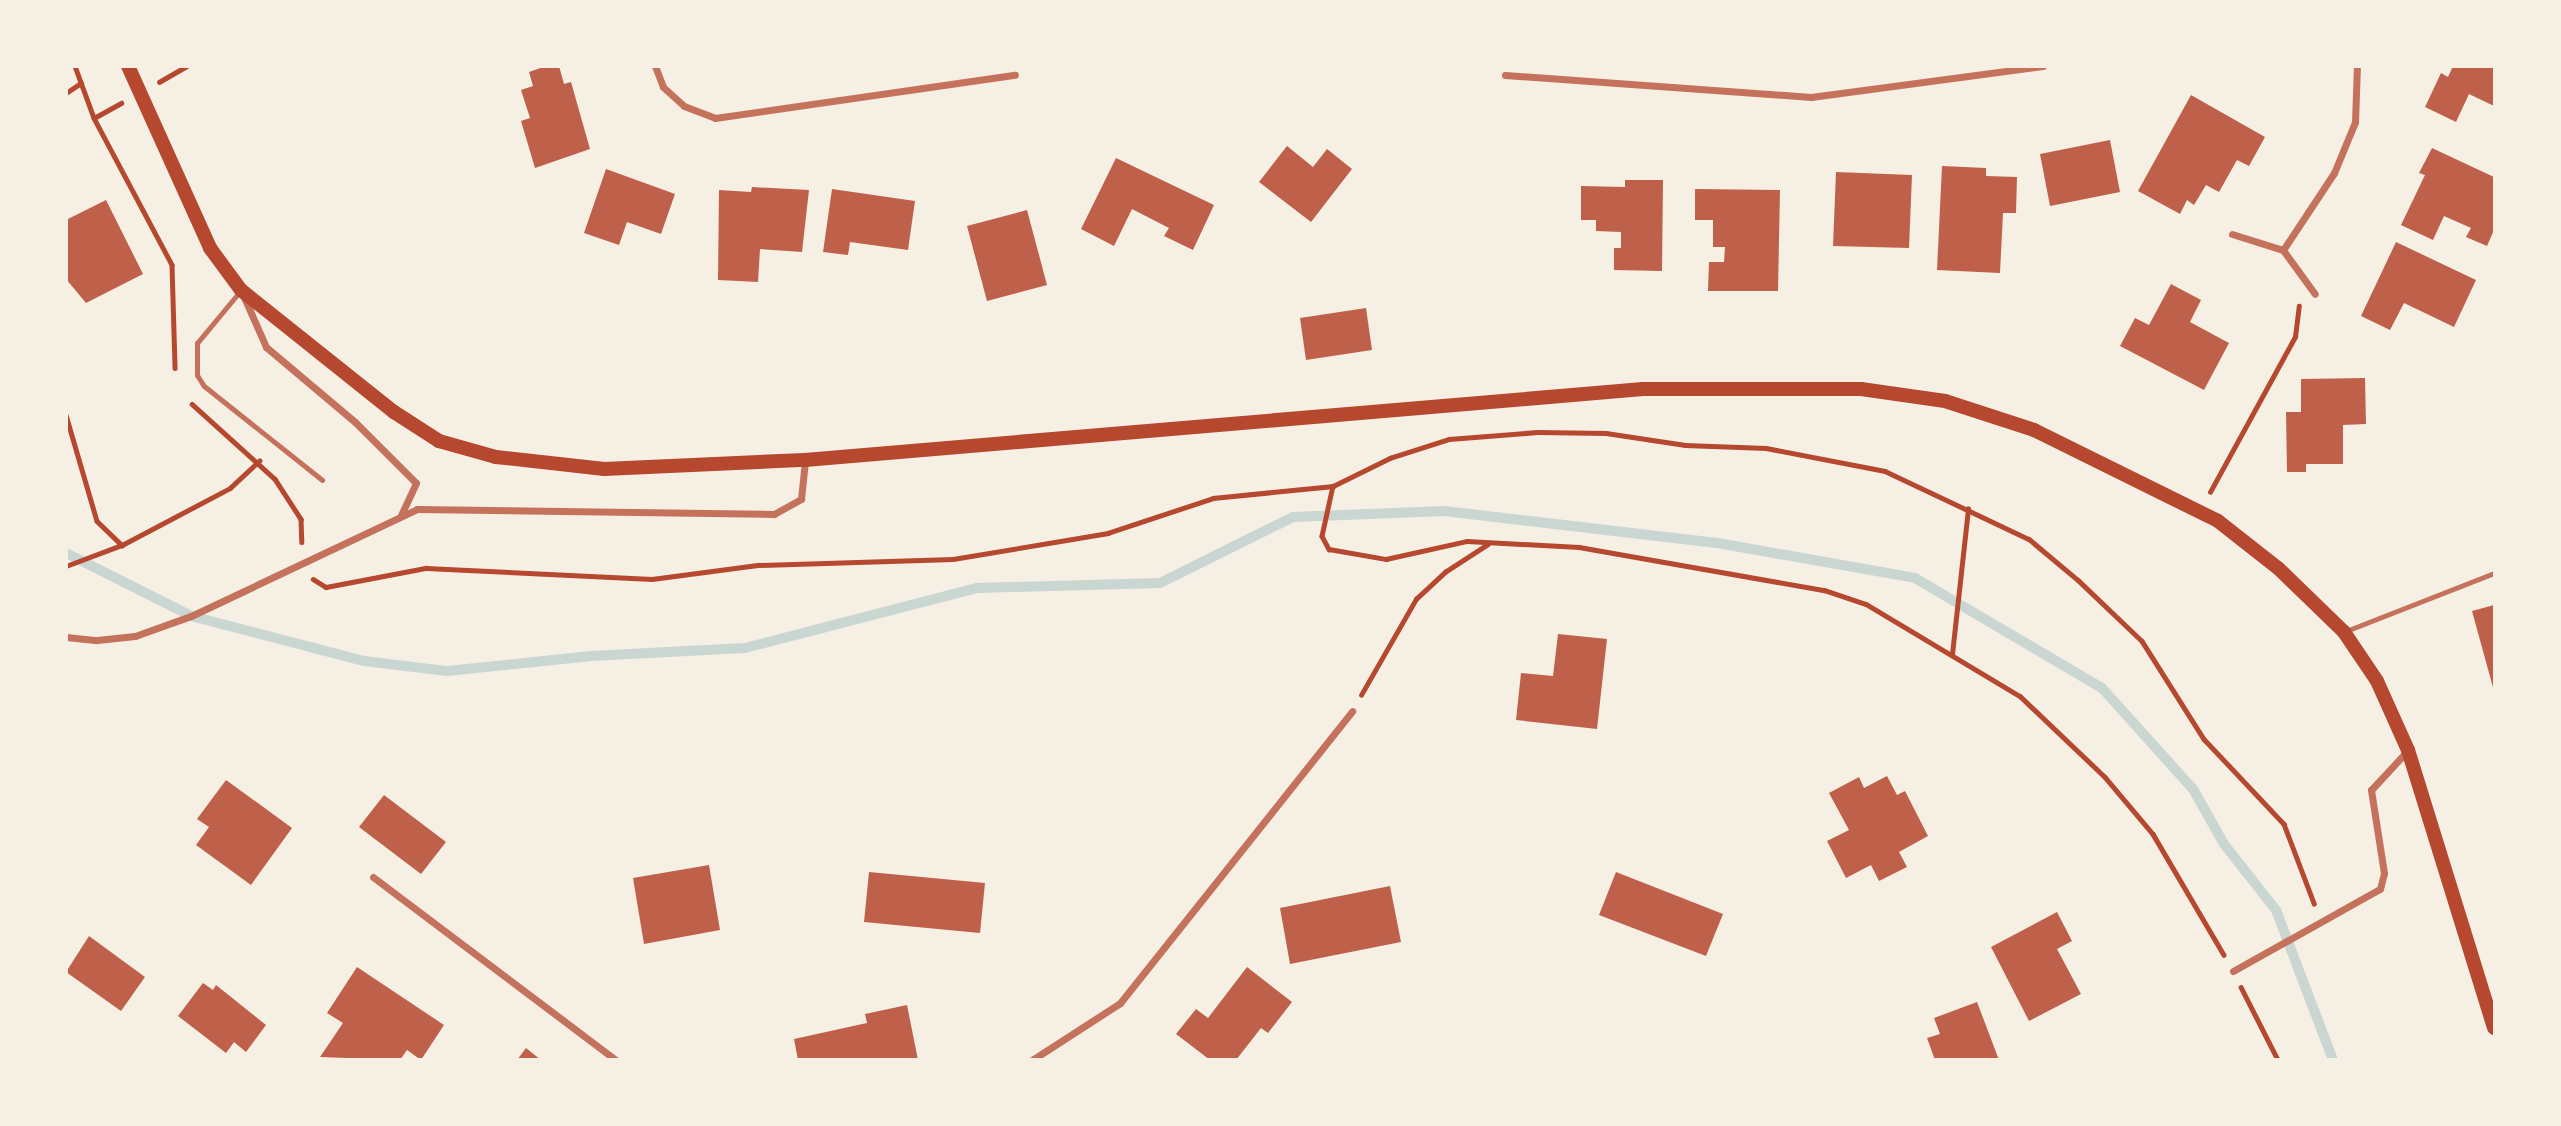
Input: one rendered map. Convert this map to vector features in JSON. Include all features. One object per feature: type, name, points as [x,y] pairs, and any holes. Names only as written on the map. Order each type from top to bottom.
[{"type":"main road","points":[[128,66],[210,248],[241,290],[394,412],[439,441],[496,457],[604,469],[806,460],[1643,389],[1861,389],[1945,401],[2034,430],[2199,511],[2278,568],[2344,632],[2377,681],[2408,750],[2494,1028]]},
{"type":"street","points":[[655,66],[663,87],[684,106],[715,118],[1015,75]]},
{"type":"street","points":[[1505,75],[1811,97],[2043,66]]},
{"type":"street","points":[[2283,250],[2334,173],[2356,122],[2357,66]]},
{"type":"street","points":[[2232,234],[2283,250],[2315,294]]},
{"type":"street","points":[[241,290],[266,347],[355,422],[416,482],[401,516]]},
{"type":"street","points":[[66,637],[96,640],[135,636],[226,600],[302,561],[417,509],[774,514],[801,499],[806,460]]},
{"type":"street","points":[[1032,1059],[1120,1003],[1352,711]]},
{"type":"street","points":[[2233,971],[2381,889],[2384,873],[2371,790],[2408,750]]},
{"type":"street","points":[[373,877],[616,1059]]},
{"type":"lane","points":[[241,290],[197,342],[197,375],[204,386],[323,480]]},
{"type":"lane","points":[[2344,632],[2494,573]]},
{"type":"path","points":[[75,66],[94,118],[172,265],[177,378]]},
{"type":"path","points":[[66,93],[81,83]]},
{"type":"path","points":[[2199,511],[2295,337],[2299,302],[2315,294]]},
{"type":"path","points":[[187,399],[207,421],[259,461],[301,519],[302,561],[311,578],[326,587],[426,568],[652,579],[759,565],[953,559],[1108,533],[1213,498],[1333,486],[1390,458],[1449,439],[1537,432],[1606,433],[1685,444],[1766,448],[1885,471],[1968,508],[2029,540],[2142,641],[2204,739],[2284,824],[2320,924]]},
{"type":"path","points":[[66,415],[97,521],[122,545]]},
{"type":"path","points":[[66,566],[122,545],[230,488],[259,461]]},
{"type":"path","points":[[1333,486],[1322,536],[1329,549],[1386,559],[1467,541],[1579,547],[1654,558],[1824,590],[1866,604],[1952,654],[2020,696],[2105,777],[2153,834],[2233,971],[2278,1059]]},
{"type":"path","points":[[1952,654],[1968,508]]},
{"type":"path","points":[[1352,711],[1416,599],[1445,572],[1489,543]]},
{"type":"building","points":[[546,66],[559,66],[564,84],[571,82],[590,149],[535,168],[521,121],[530,118],[521,90],[533,86],[529,72]]},
{"type":"building","points":[[2453,66],[2494,66],[2494,106],[2469,94],[2456,122],[2425,107],[2441,73],[2448,77]]},
{"type":"building","points":[[2191,95],[2265,137],[2249,166],[2237,160],[2219,192],[2206,185],[2194,205],[2187,200],[2180,214],[2138,191]]},
{"type":"building","points":[[2110,140],[2120,192],[2050,206],[2040,154]]},
{"type":"building","points":[[1287,146],[1313,167],[1327,149],[1352,169],[1311,222],[1259,182]]},
{"type":"building","points":[[2432,148],[2494,177],[2494,230],[2487,246],[2466,237],[2471,228],[2444,216],[2433,240],[2401,225],[2425,175],[2419,173]]},
{"type":"building","points":[[1116,158],[1214,205],[1193,250],[1164,236],[1169,228],[1132,209],[1114,246],[1081,229]]},
{"type":"building","points":[[1942,166],[1986,168],[1986,176],[2017,177],[2016,213],[2003,213],[2000,273],[1937,270]]},
{"type":"building","points":[[606,169],[675,194],[661,234],[627,222],[619,245],[584,233]]},
{"type":"building","points":[[1836,172],[1912,175],[1909,248],[1833,246]]},
{"type":"building","points":[[1625,180],[1663,180],[1662,271],[1614,270],[1614,248],[1621,248],[1621,232],[1596,231],[1596,220],[1581,220],[1581,186],[1625,187]]},
{"type":"building","points":[[752,187],[809,190],[802,252],[760,249],[758,282],[718,280],[719,190],[751,192]]},
{"type":"building","points":[[832,189],[915,201],[908,250],[850,242],[848,255],[823,252]]},
{"type":"building","points":[[1695,189],[1780,190],[1778,291],[1708,291],[1709,262],[1724,262],[1725,247],[1713,247],[1713,220],[1695,220]]},
{"type":"building","points":[[106,200],[143,274],[86,303],[66,279],[66,220]]},
{"type":"building","points":[[1027,210],[1047,285],[987,301],[967,226]]},
{"type":"building","points":[[2396,242],[2476,280],[2454,327],[2404,303],[2390,330],[2361,316]]},
{"type":"building","points":[[2171,284],[2201,300],[2190,322],[2229,343],[2204,390],[2120,346],[2135,318],[2149,325]]},
{"type":"building","points":[[1366,308],[1372,350],[1306,360],[1300,318]]},
{"type":"building","points":[[2365,378],[2366,424],[2343,425],[2343,464],[2306,464],[2306,472],[2287,472],[2286,412],[2301,412],[2301,379]]},
{"type":"building","points":[[2494,605],[2494,691],[2472,611]]},
{"type":"building","points":[[1558,634],[1607,639],[1597,729],[1516,720],[1521,673],[1553,676]]},
{"type":"building","points":[[1887,776],[1897,795],[1905,791],[1928,836],[1899,852],[1907,867],[1879,881],[1871,865],[1846,878],[1827,841],[1849,830],[1829,793],[1859,777],[1864,788]]},
{"type":"building","points":[[226,780],[292,828],[251,885],[196,845],[209,827],[197,819]]},
{"type":"building","points":[[384,795],[446,842],[421,874],[359,827]]},
{"type":"building","points":[[709,865],[720,930],[644,944],[633,878]]},
{"type":"building","points":[[869,872],[985,883],[980,933],[864,922]]},
{"type":"building","points":[[1616,872],[1723,914],[1706,956],[1599,915]]},
{"type":"building","points":[[1390,886],[1401,942],[1290,964],[1280,908]]},
{"type":"building","points":[[2057,912],[2072,941],[2057,949],[2081,994],[2029,1021],[1991,947]]},
{"type":"building","points":[[89,936],[145,977],[121,1011],[66,972]]},
{"type":"building","points":[[357,967],[444,1025],[421,1060],[407,1050],[400,1060],[320,1057],[343,1023],[327,1013]]},
{"type":"building","points":[[1247,967],[1292,1002],[1268,1033],[1261,1028],[1236,1060],[1210,1060],[1176,1034],[1196,1009],[1208,1018]]},
{"type":"building","points":[[203,983],[213,990],[216,985],[266,1025],[246,1052],[234,1042],[226,1053],[178,1016]]},
{"type":"building","points":[[1977,1002],[1999,1060],[1935,1060],[1927,1038],[1940,1034],[1934,1018]]},
{"type":"building","points":[[907,1005],[918,1060],[798,1060],[794,1039],[867,1023],[865,1014]]},
{"type":"building","points":[[526,1048],[541,1060],[517,1060]]},
{"type":"waterway","points":[[66,553],[191,616],[364,661],[447,671],[591,656],[745,648],[977,588],[1160,583],[1293,517],[1444,511],[1723,544],[1915,578],[2102,688],[2193,789],[2224,844],[2276,910],[2333,1060]]}]
